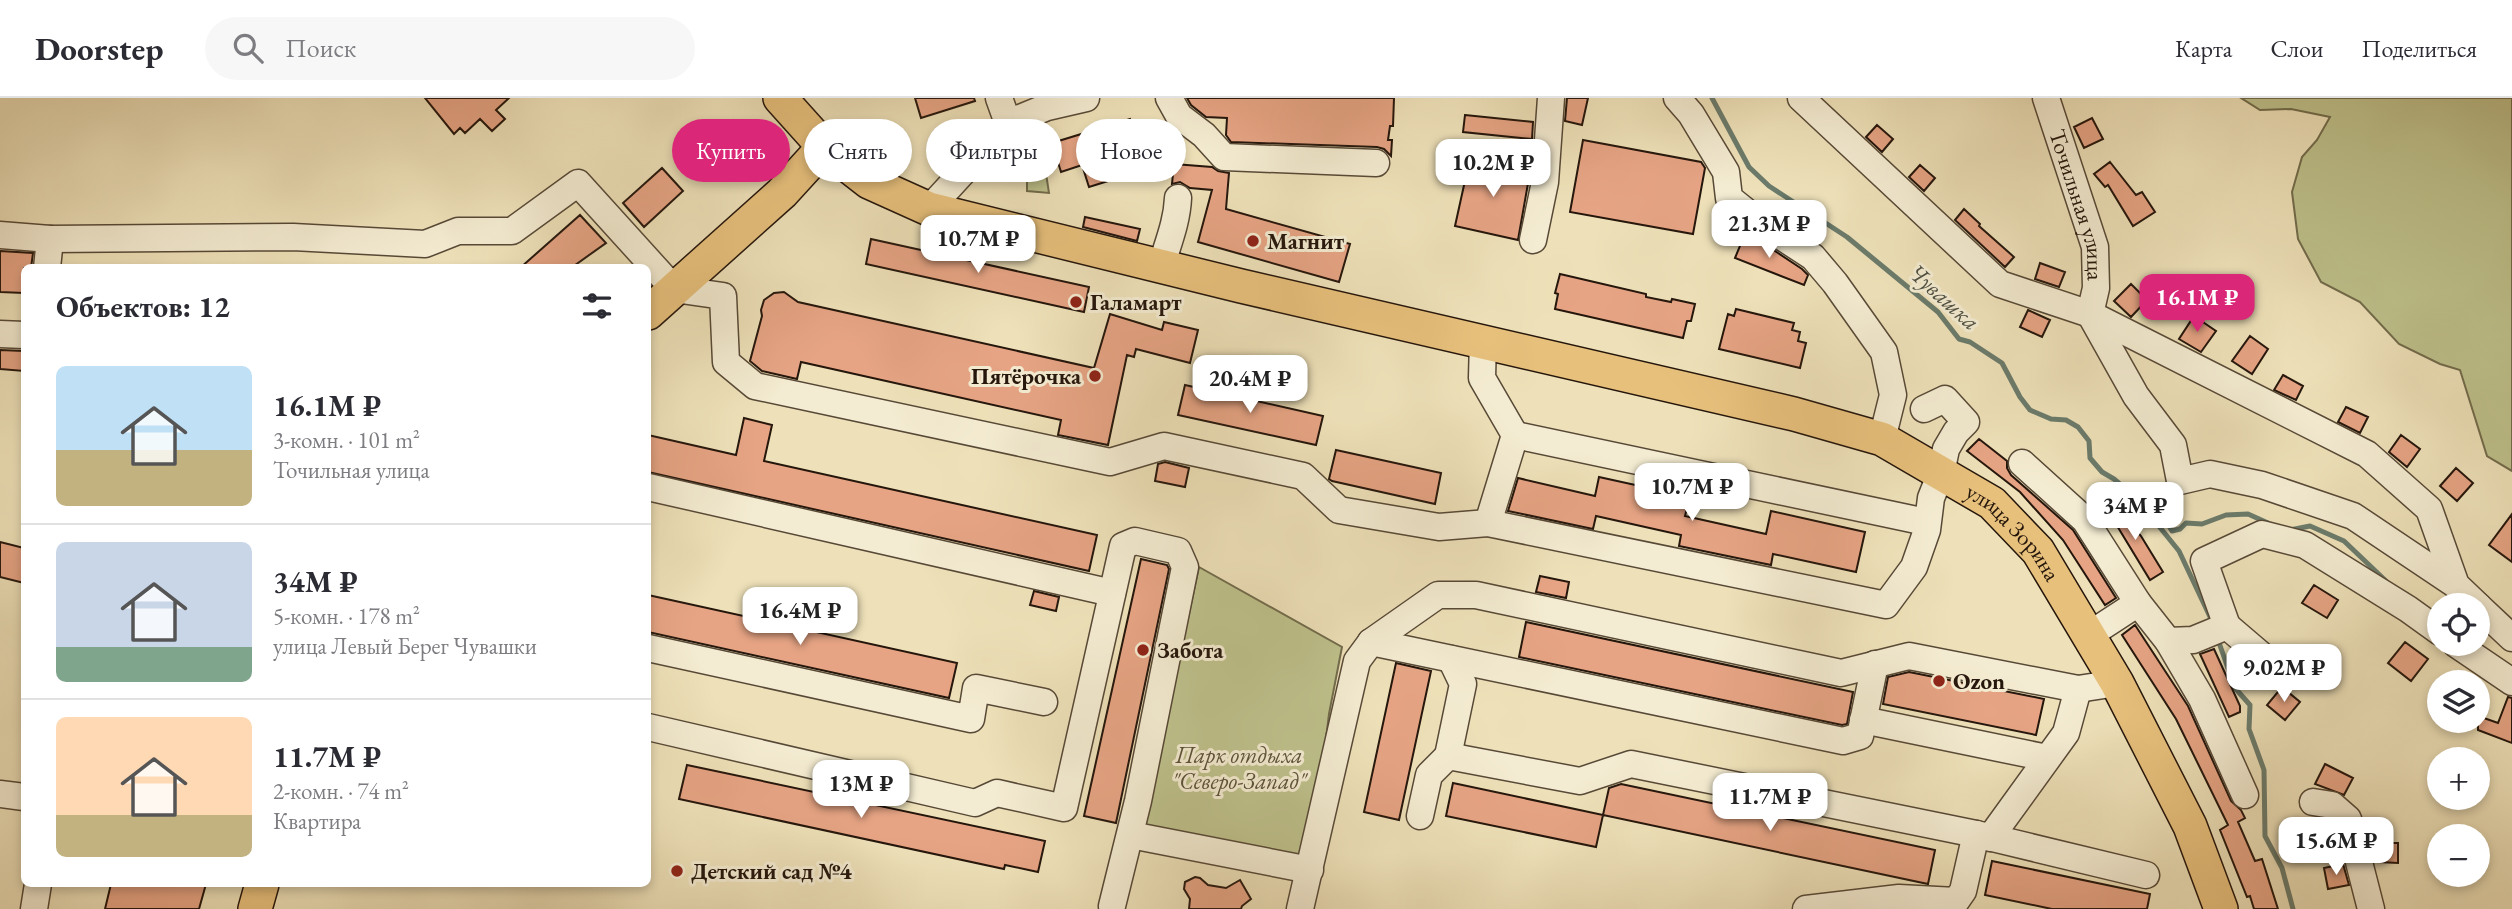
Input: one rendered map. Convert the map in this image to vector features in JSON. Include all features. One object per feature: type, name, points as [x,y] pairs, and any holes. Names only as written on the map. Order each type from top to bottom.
[{"type":"main road","name":"улица Зорина","points":[[780,98],[804,125]]},
{"type":"main road","points":[[651,310],[782,193],[804,169]]},
{"type":"main road","name":"улица Зорина","points":[[869,182],[929,209],[1161,267],[1794,414],[1882,439],[1993,503],[2038,551],[2117,683],[2190,826],[2221,909]]},
{"type":"main road","points":[[255,909],[261,887]]},
{"type":"street","points":[[999,98],[1007,119]]},
{"type":"street","points":[[1018,119],[1047,107],[1086,98]]},
{"type":"street","points":[[1169,98],[1179,116],[1204,135],[1224,157],[1376,163]]},
{"type":"street","points":[[1533,240],[1545,182],[1551,98]]},
{"type":"street","points":[[1676,98],[1691,114],[1726,172],[1729,198],[1759,222],[1813,257],[1884,352],[1894,395],[1882,439]]},
{"type":"street","points":[[1801,98],[2000,284],[2091,314],[2367,454],[2429,509],[2456,585]]},
{"type":"street","name":"Точильная улица","points":[[2046,98],[2095,247],[2096,288],[2091,314]]},
{"type":"street","points":[[929,209],[954,182]]},
{"type":"street","points":[[0,235],[50,239],[293,237],[425,244],[458,231],[512,231],[578,183],[674,289],[723,296],[726,362],[755,386],[1111,462],[1164,446],[1303,476],[1339,510],[1439,527],[1488,523],[1886,605],[1914,567],[1927,530],[1931,498],[1941,473],[1946,449],[1966,422],[1945,399],[1924,410]]},
{"type":"street","points":[[1161,267],[1177,220],[1178,198]]},
{"type":"street","points":[[47,264],[50,239]]},
{"type":"street","points":[[2091,314],[2136,396],[2173,445],[2180,481],[2210,474],[2262,485],[2353,516],[2464,593]]},
{"type":"street","points":[[0,334],[21,335]]},
{"type":"street","points":[[1483,340],[1482,378],[1515,435],[1488,523]]},
{"type":"street","points":[[1515,435],[1927,522]]},
{"type":"street","points":[[2022,463],[2085,520],[2138,603],[2180,640],[2202,699],[2245,795]]},
{"type":"street","points":[[651,488],[1112,593]]},
{"type":"street","points":[[2268,661],[2223,628],[2204,561],[2262,534],[2305,545],[2427,623]]},
{"type":"street","points":[[651,728],[975,803],[997,793],[1064,808],[1123,546],[1135,541],[1178,551],[1185,567],[1138,801],[1112,906]]},
{"type":"street","points":[[1300,909],[1357,661],[1371,642],[1438,595],[1476,595],[1841,673],[1909,656],[2078,689],[2117,683]]},
{"type":"street","points":[[2089,635],[2138,603]]},
{"type":"street","points":[[2490,617],[2512,638]]},
{"type":"street","points":[[2180,640],[2223,628]]},
{"type":"street","points":[[1371,642],[1843,741],[1860,736],[1875,664]]},
{"type":"street","points":[[651,649],[971,719],[976,688],[1044,702]]},
{"type":"street","points":[[2474,656],[2512,682]]},
{"type":"street","points":[[1420,816],[1429,775],[1448,756],[1463,684],[1451,659]]},
{"type":"street","points":[[1806,909],[1899,898],[1956,901],[1963,891],[1983,836],[2066,733],[2078,689]]},
{"type":"street","points":[[1863,720],[2047,758]]},
{"type":"street","points":[[1448,756],[1580,781],[1631,764],[1983,836],[2146,875]]},
{"type":"street","points":[[0,794],[21,797]]},
{"type":"street","points":[[2313,802],[2332,805],[2348,819],[2371,909]]},
{"type":"street","points":[[1141,837],[1310,870]]},
{"type":"street","points":[[34,909],[38,887]]},
{"type":"green space","points":[[2241,98],[2512,98],[2512,471],[2487,456],[2460,370],[2440,364],[2399,344],[2360,302],[2321,282],[2298,239],[2292,192],[2302,157],[2317,140],[2330,117],[2291,109],[2260,110]]},
{"type":"green space","points":[[1027,182],[1047,182],[1049,193],[1027,191]]},
{"type":"green space","name":"Парк отдыха \"Северо-Запад\"","points":[[1199,567],[1342,647],[1329,714],[1310,870],[1141,837]]},
{"type":"building","points":[[425,98],[509,98],[496,110],[505,119],[492,131],[480,119],[465,133],[460,128],[454,134]]},
{"type":"building","points":[[915,98],[974,98],[975,101],[921,118]]},
{"type":"building","points":[[1187,98],[1394,98],[1393,126],[1390,126],[1388,140],[1392,140],[1391,156],[1384,149],[1377,147],[1231,142],[1226,135],[1227,118],[1206,117],[1191,105]]},
{"type":"building","points":[[1567,98],[1588,98],[1582,125],[1565,121]]},
{"type":"building","points":[[1465,115],[1533,122],[1532,139],[1463,132]]},
{"type":"building","points":[[2092,118],[2103,139],[2084,148],[2074,127]]},
{"type":"building","points":[[1877,125],[1893,139],[1882,152],[1866,137]]},
{"type":"building","points":[[1076,136],[1076,167],[1062,172],[1062,140]]},
{"type":"building","points":[[1583,140],[1701,162],[1705,168],[1693,234],[1570,212]]},
{"type":"building","points":[[1470,158],[1530,172],[1518,240],[1455,226]]},
{"type":"building","points":[[2110,162],[2136,195],[2142,192],[2155,212],[2133,226],[2108,185],[2105,187],[2094,174]]},
{"type":"building","points":[[1186,165],[1212,167],[1229,173],[1226,209],[1350,244],[1339,282],[1198,242],[1212,190],[1190,188],[1180,182],[1186,182]]},
{"type":"building","points":[[1920,165],[1935,178],[1924,191],[1909,177]]},
{"type":"building","points":[[662,168],[683,191],[644,227],[623,203]]},
{"type":"building","points":[[1087,182],[1105,182],[1089,187]]},
{"type":"building","points":[[1964,209],[2014,257],[2005,267],[1955,220]]},
{"type":"building","points":[[580,215],[606,243],[577,264],[525,264]]},
{"type":"building","points":[[1085,217],[1140,229],[1137,241],[1083,227]]},
{"type":"building","points":[[1744,236],[1763,243],[1802,269],[1808,275],[1804,285],[1735,258]]},
{"type":"building","points":[[871,239],[1089,287],[1084,312],[866,264]]},
{"type":"building","points":[[0,251],[33,253],[32,264],[21,264],[21,293],[0,292]]},
{"type":"building","points":[[2040,263],[2065,272],[2059,287],[2035,279]]},
{"type":"building","points":[[1560,274],[1646,294],[1646,297],[1695,304],[1691,321],[1687,321],[1683,338],[1555,309],[1558,294],[1555,293]]},
{"type":"building","points":[[2131,284],[2147,300],[2131,317],[2114,301]]},
{"type":"building","points":[[784,292],[798,302],[1094,368],[1110,314],[1162,330],[1164,322],[1198,330],[1190,363],[1136,349],[1134,357],[1127,355],[1108,445],[1058,435],[1061,420],[801,362],[797,379],[762,371],[750,361],[762,316],[761,310],[764,300],[774,293]]},
{"type":"building","points":[[1736,309],[1794,323],[1792,330],[1800,332],[1798,341],[1806,343],[1800,368],[1719,349],[1728,314],[1734,316]]},
{"type":"building","points":[[2028,310],[2050,320],[2042,337],[2020,327]]},
{"type":"building","points":[[2194,316],[2216,331],[2201,352],[2179,339]]},
{"type":"building","points":[[2250,336],[2268,349],[2252,374],[2232,361]]},
{"type":"building","points":[[0,350],[21,351],[21,371],[0,369]]},
{"type":"building","points":[[2283,375],[2303,386],[2296,400],[2274,390]]},
{"type":"building","points":[[1185,385],[1323,416],[1316,445],[1178,415]]},
{"type":"building","points":[[2346,407],[2368,417],[2360,433],[2338,422]]},
{"type":"building","points":[[744,418],[772,425],[764,461],[1097,535],[1089,571],[651,473],[651,436],[736,455]]},
{"type":"building","points":[[2401,435],[2420,449],[2407,467],[2389,452]]},
{"type":"building","points":[[1979,439],[2007,461],[2011,475],[2073,530],[2116,598],[2105,605],[2063,540],[2020,492],[1967,451]]},
{"type":"building","points":[[1336,450],[1441,473],[1435,504],[1332,481],[1329,479]]},
{"type":"building","points":[[1165,462],[1189,468],[1185,487],[1155,481],[1158,464]]},
{"type":"building","points":[[2456,468],[2473,483],[2457,501],[2440,486]]},
{"type":"building","points":[[1599,477],[1690,497],[1685,516],[1766,534],[1771,511],[1865,532],[1856,572],[1773,554],[1771,565],[1679,546],[1681,535],[1596,516],[1593,529],[1508,511],[1518,478],[1595,496]]},
{"type":"building","points":[[2112,501],[2141,536],[2163,572],[2150,580],[2105,506]]},
{"type":"building","points":[[2512,514],[2512,562],[2489,545]]},
{"type":"building","points":[[0,542],[21,547],[21,582],[0,577]]},
{"type":"building","points":[[1141,559],[1167,565],[1169,569],[1116,823],[1084,816]]},
{"type":"building","points":[[1540,576],[1569,582],[1566,598],[1536,592]]},
{"type":"building","points":[[2314,585],[2338,600],[2327,618],[2302,603]]},
{"type":"building","points":[[1034,591],[1059,597],[1056,611],[1030,605]]},
{"type":"building","points":[[651,596],[957,663],[949,698],[651,633]]},
{"type":"building","points":[[1526,622],[1853,692],[1847,724],[1519,657]]},
{"type":"building","points":[[2135,625],[2188,706],[2231,801],[2241,810],[2245,818],[2238,822],[2255,861],[2262,859],[2278,909],[2254,909],[2250,896],[2247,897],[2220,830],[2228,825],[2176,719],[2122,635]]},
{"type":"building","points":[[2405,642],[2428,659],[2411,681],[2388,663]]},
{"type":"building","points":[[2214,649],[2240,706],[2240,712],[2229,717],[2200,654]]},
{"type":"building","points":[[1396,663],[1431,671],[1399,820],[1364,812]]},
{"type":"building","points":[[1909,672],[2044,699],[2036,735],[1883,704],[1888,677]]},
{"type":"building","points":[[2282,687],[2300,702],[2285,720],[2267,705]]},
{"type":"building","points":[[2508,697],[2512,698],[2512,743],[2486,733],[2490,733],[2490,720],[2498,723]]},
{"type":"building","points":[[2325,764],[2353,778],[2344,795],[2315,784]]},
{"type":"building","points":[[687,765],[1045,841],[1038,872],[1005,865],[1004,869],[679,799]]},
{"type":"building","points":[[1453,783],[1603,815],[1596,847],[1446,816]]},
{"type":"building","points":[[1621,784],[1935,850],[1928,884],[1603,815],[1609,788]]},
{"type":"building","points":[[2378,843],[2398,843],[2398,863],[2378,862]]},
{"type":"building","points":[[1992,861],[2150,894],[2147,909],[2052,909],[1985,895]]},
{"type":"building","points":[[2343,864],[2349,885],[2328,889],[2324,868]]},
{"type":"building","points":[[1195,877],[1208,885],[1226,888],[1240,880],[1251,899],[1241,909],[1189,909],[1190,899],[1184,889],[1185,882]]},
{"type":"building","points":[[110,887],[205,887],[199,909],[105,909]]},
{"type":"waterway","name":"Чувашка","points":[[1712,98],[1749,167],[1769,186],[1847,237],[1938,312],[1959,339],[1970,342],[2002,363],[2030,410],[2051,419],[2066,420],[2078,427],[2089,441],[2090,458],[2102,472],[2137,499],[2179,551],[2212,621]]},
{"type":"waterway","name":"Чувашка","points":[[2156,521],[2159,518],[2165,519],[2172,531],[2180,529],[2186,523],[2202,524],[2226,515],[2248,514],[2268,523]]},
{"type":"waterway","name":"Чувашка","points":[[2290,530],[2310,526],[2344,541],[2386,581]]},
{"type":"waterway","points":[[2217,637],[2235,688],[2250,705],[2249,729],[2264,770],[2265,836],[2282,868],[2293,909]]},
{"type":"place","name":"Магнит","points":[[1253,241]]},
{"type":"place","name":"Галамарт","points":[[1076,302]]},
{"type":"place","name":"Пятёрочка","points":[[1095,376]]},
{"type":"place","name":"Забота","points":[[1143,650]]},
{"type":"place","name":"Ozon","points":[[1939,681]]},
{"type":"place","name":"Детский сад №4","points":[[677,871]]}]
